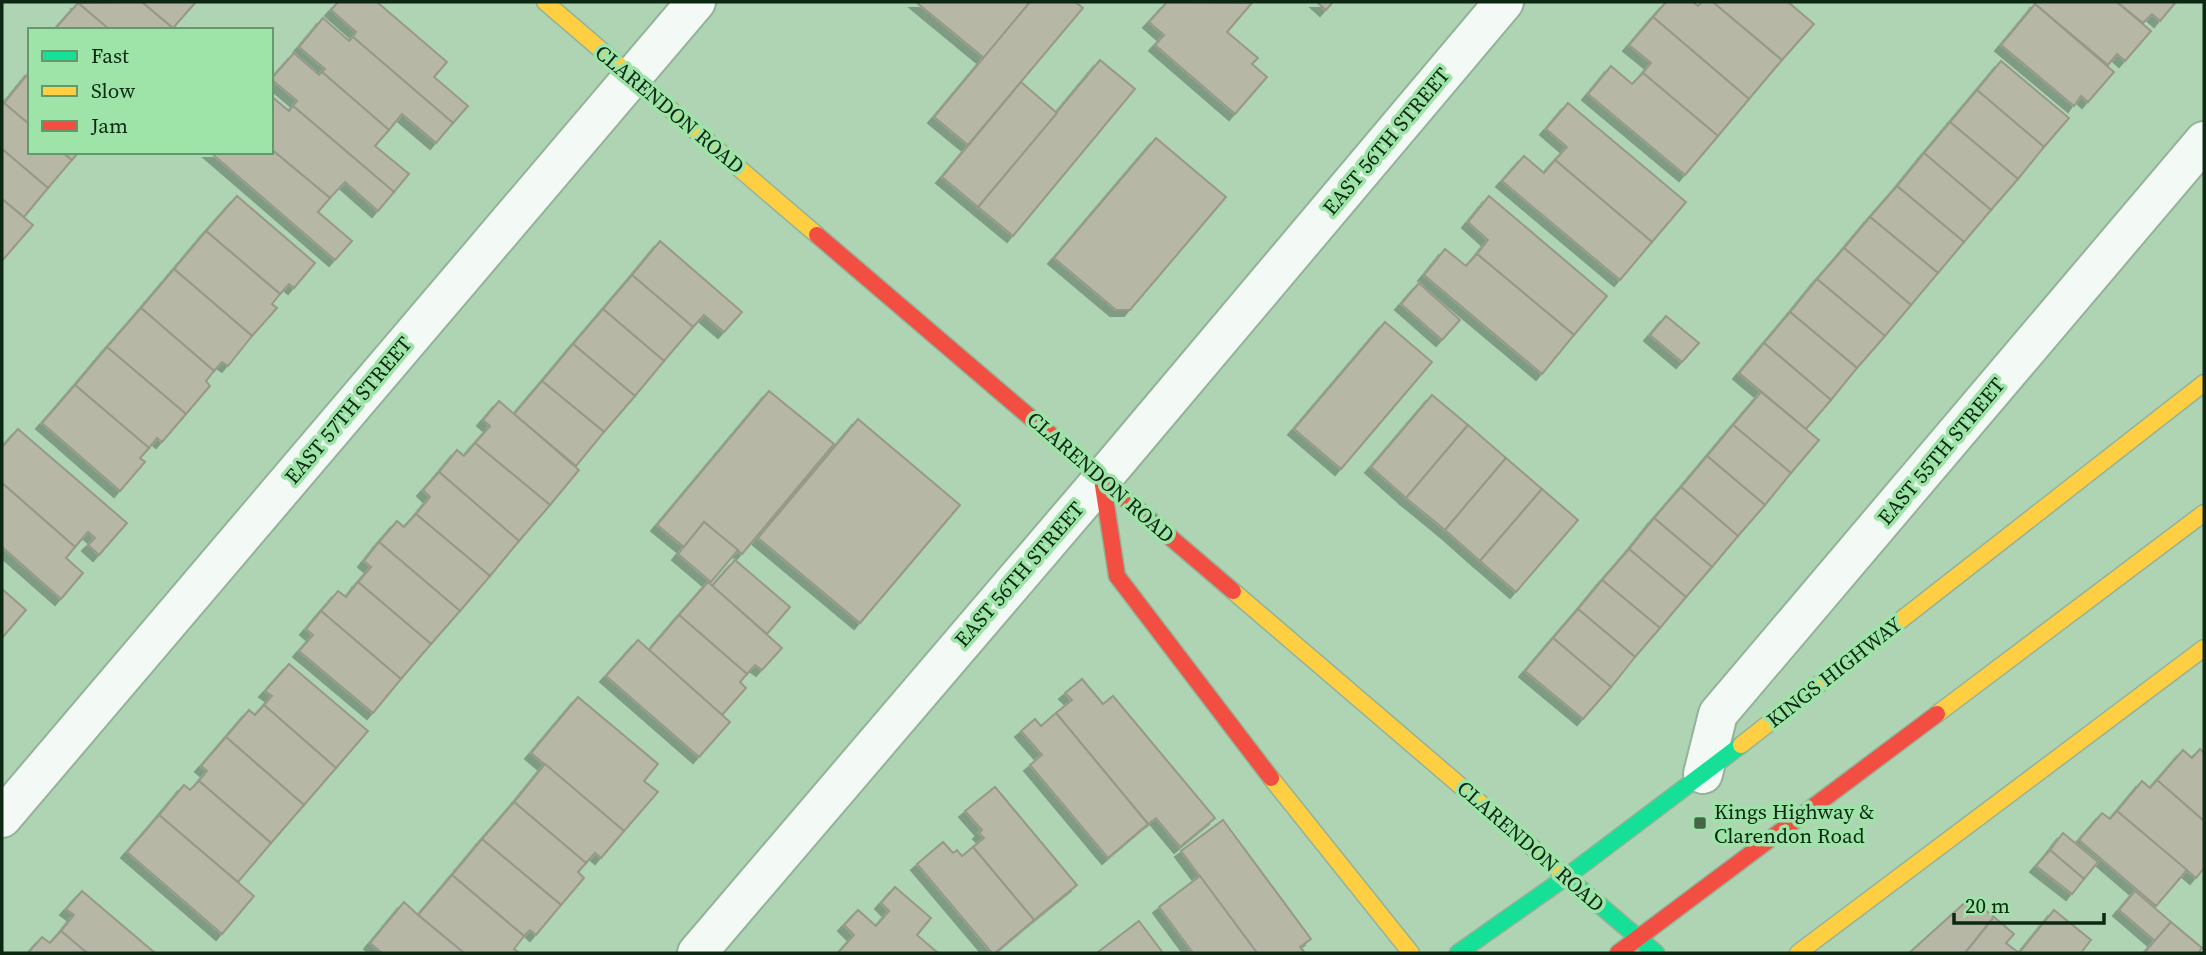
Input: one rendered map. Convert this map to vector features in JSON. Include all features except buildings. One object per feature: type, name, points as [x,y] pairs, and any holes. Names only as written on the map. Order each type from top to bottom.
[{"type":"street","name":"CLARENDON ROAD","points":[[545,2],[1656,953]]},
{"type":"street","name":"EAST 57TH STREET","points":[[2,818],[696,2]]},
{"type":"street","name":"EAST 56TH STREET","points":[[697,953],[1102,479],[1504,2]]},
{"type":"street","name":"EAST 55TH STREET","points":[[1703,774],[1718,714],[2204,141]]},
{"type":"street","name":"KINGS HIGHWAY","points":[[1458,953],[1566,877],[1703,774],[2204,383]]},
{"type":"street","points":[[1102,479],[1117,576],[1282,792],[1411,953]]},
{"type":"street","points":[[1618,953],[2204,513]]},
{"type":"street","points":[[1798,953],[2204,648]]},
{"type":"traffic: fast","points":[[1458,953],[1566,877],[1741,745]]},
{"type":"traffic: fast","points":[[1562,873],[1656,953]]},
{"type":"traffic: slow","points":[[545,2],[817,235]]},
{"type":"traffic: slow","points":[[1741,745],[2204,383]]},
{"type":"traffic: slow","points":[[1937,714],[2204,513]]},
{"type":"traffic: slow","points":[[1233,591],[1562,873]]},
{"type":"traffic: slow","points":[[1798,953],[2204,648]]},
{"type":"traffic: slow","points":[[1271,778],[1411,953]]},
{"type":"traffic: jam","points":[[817,235],[1233,591]]},
{"type":"traffic: jam","points":[[1102,479],[1117,576],[1271,778]]},
{"type":"traffic: jam","points":[[1618,953],[1937,714]]},
{"type":"place","name":"Kings Highway & Clarendon Road","points":[[1700,823]]}]
